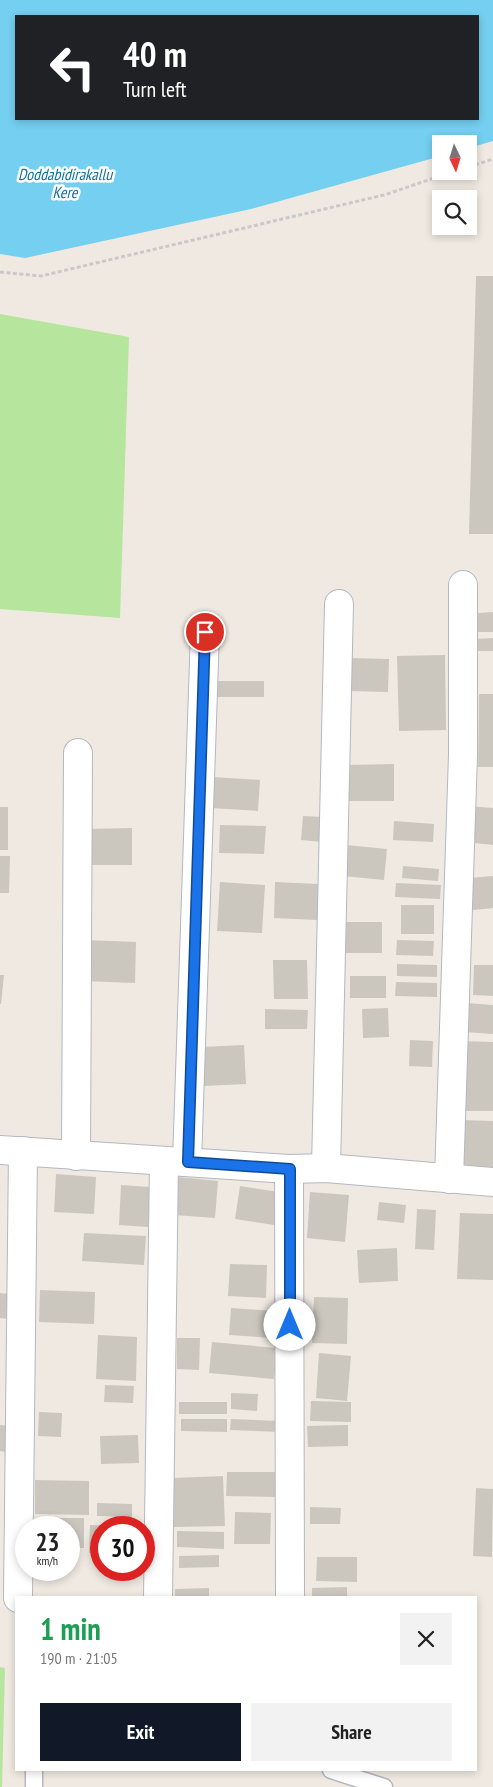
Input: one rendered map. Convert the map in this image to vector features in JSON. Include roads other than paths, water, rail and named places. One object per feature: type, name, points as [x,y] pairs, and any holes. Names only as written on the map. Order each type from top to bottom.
[{"type":"street","points":[[449,1179],[463,755],[463,585]]},
{"type":"street","points":[[326,1168],[339,604]]},
{"type":"street","points":[[158,1596],[176,1162],[205,632]]},
{"type":"street","points":[[76,1156],[78,753]]},
{"type":"street","points":[[18,1596],[12,1151],[290,1169],[326,1168],[493,1182]]},
{"type":"street","points":[[290,1169],[290,1596]]},
{"type":"lane","points":[[34,1771],[34,1787]]},
{"type":"lane","points":[[334,1771],[384,1787]]},
{"type":"water","name":"Doddabidirakallu Kere","points":[[0,0],[493,0],[493,141],[478,145],[478,135],[432,135],[432,159],[251,209],[25,258],[0,254]]}]
